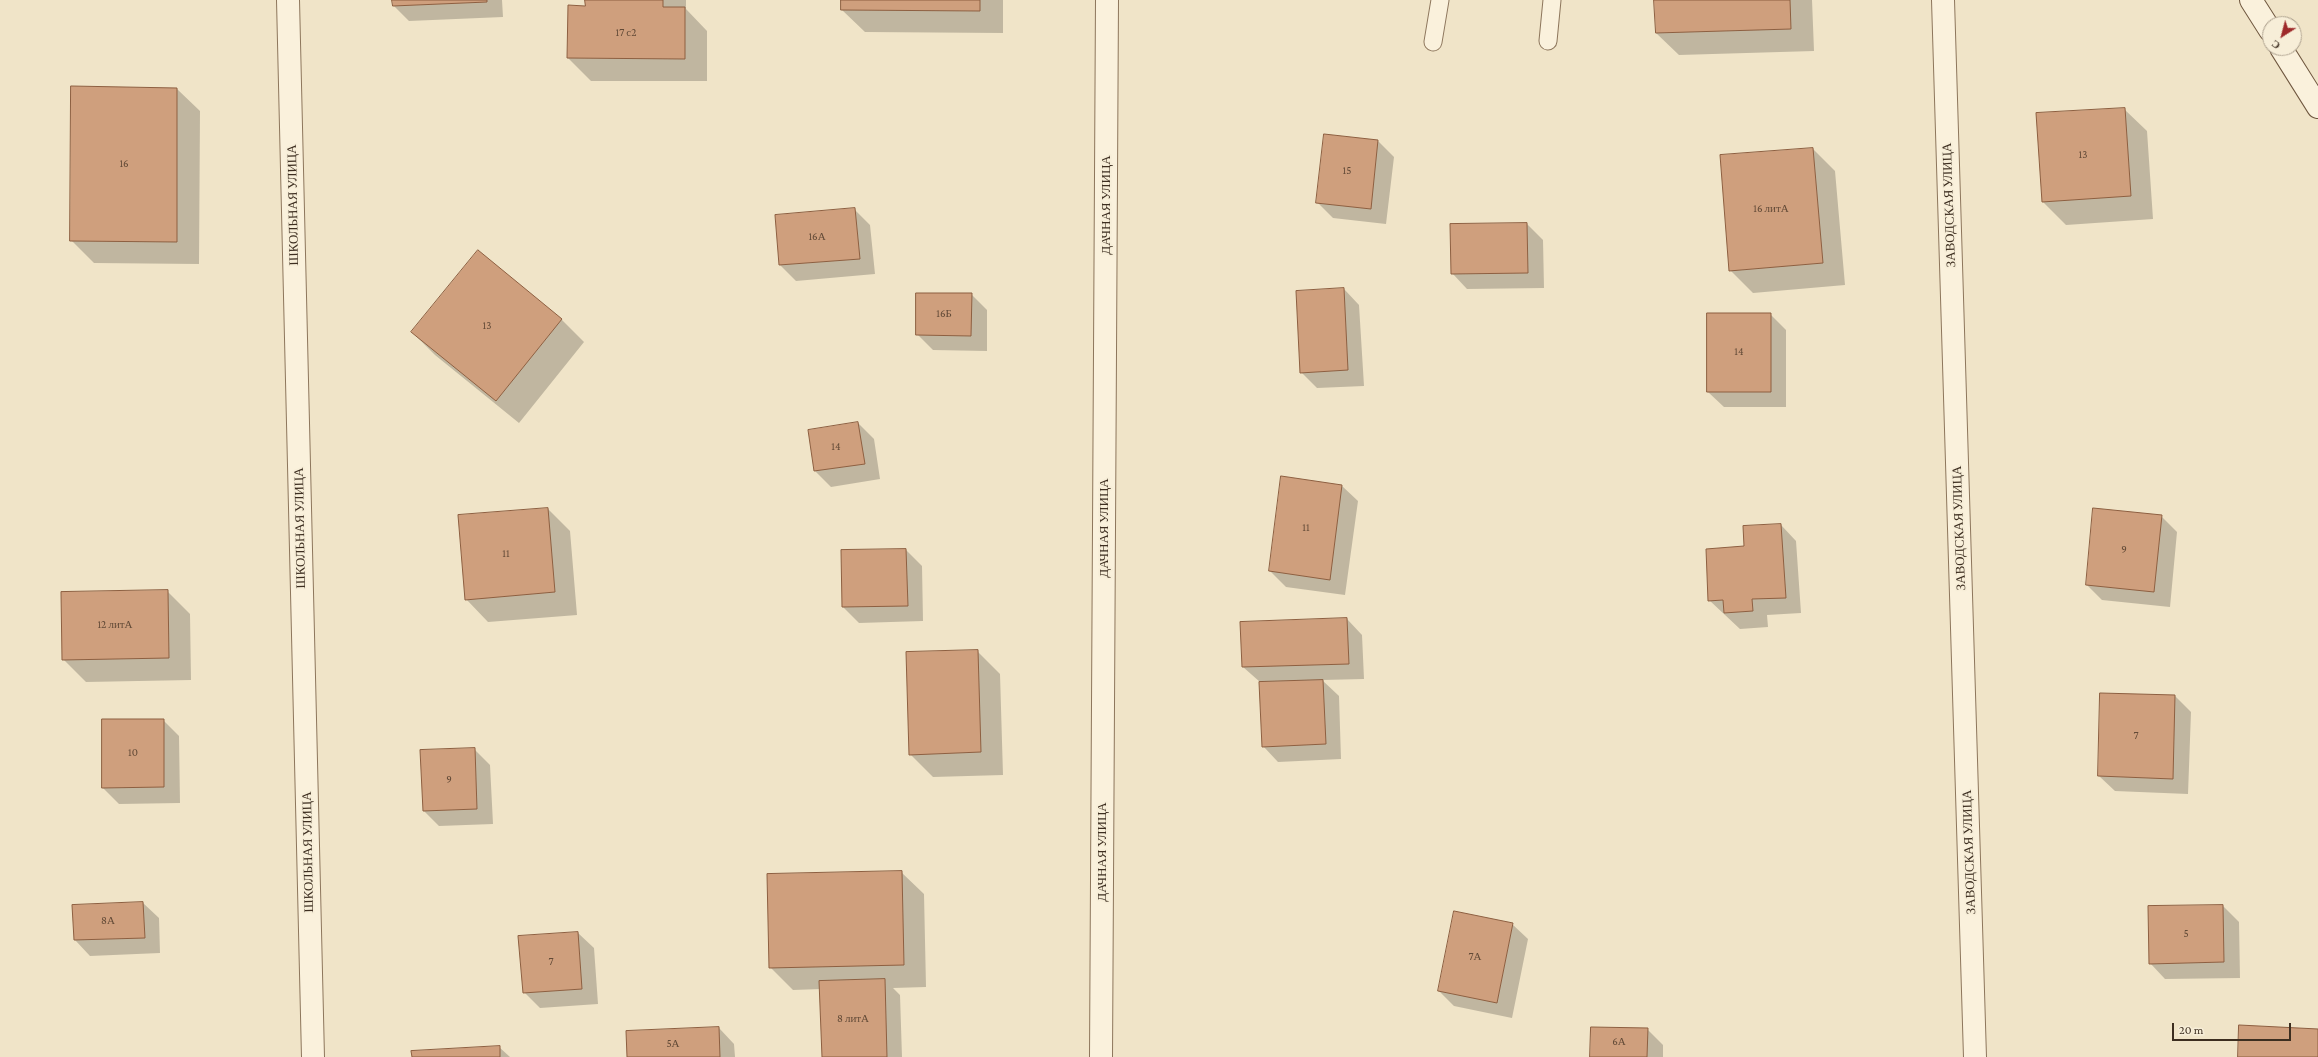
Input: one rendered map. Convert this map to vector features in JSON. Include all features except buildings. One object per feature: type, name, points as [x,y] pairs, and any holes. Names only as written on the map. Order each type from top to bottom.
[{"type":"street","name":"ШКОЛЬНАЯ УЛИЦА","points":[[288,0],[313,1057]]},
{"type":"street","name":"ДАЧНАЯ УЛИЦА","points":[[1101,1057],[1107,0]]},
{"type":"street","name":"ЗАВОДСКАЯ УЛИЦА","points":[[1943,0],[1975,1057]]},
{"type":"street","points":[[2251,0],[2262,17]]},
{"type":"street","points":[[2286,56],[2318,107]]},
{"type":"lane","points":[[1433,42],[1440,0]]},
{"type":"lane","points":[[1548,41],[1552,0]]}]
